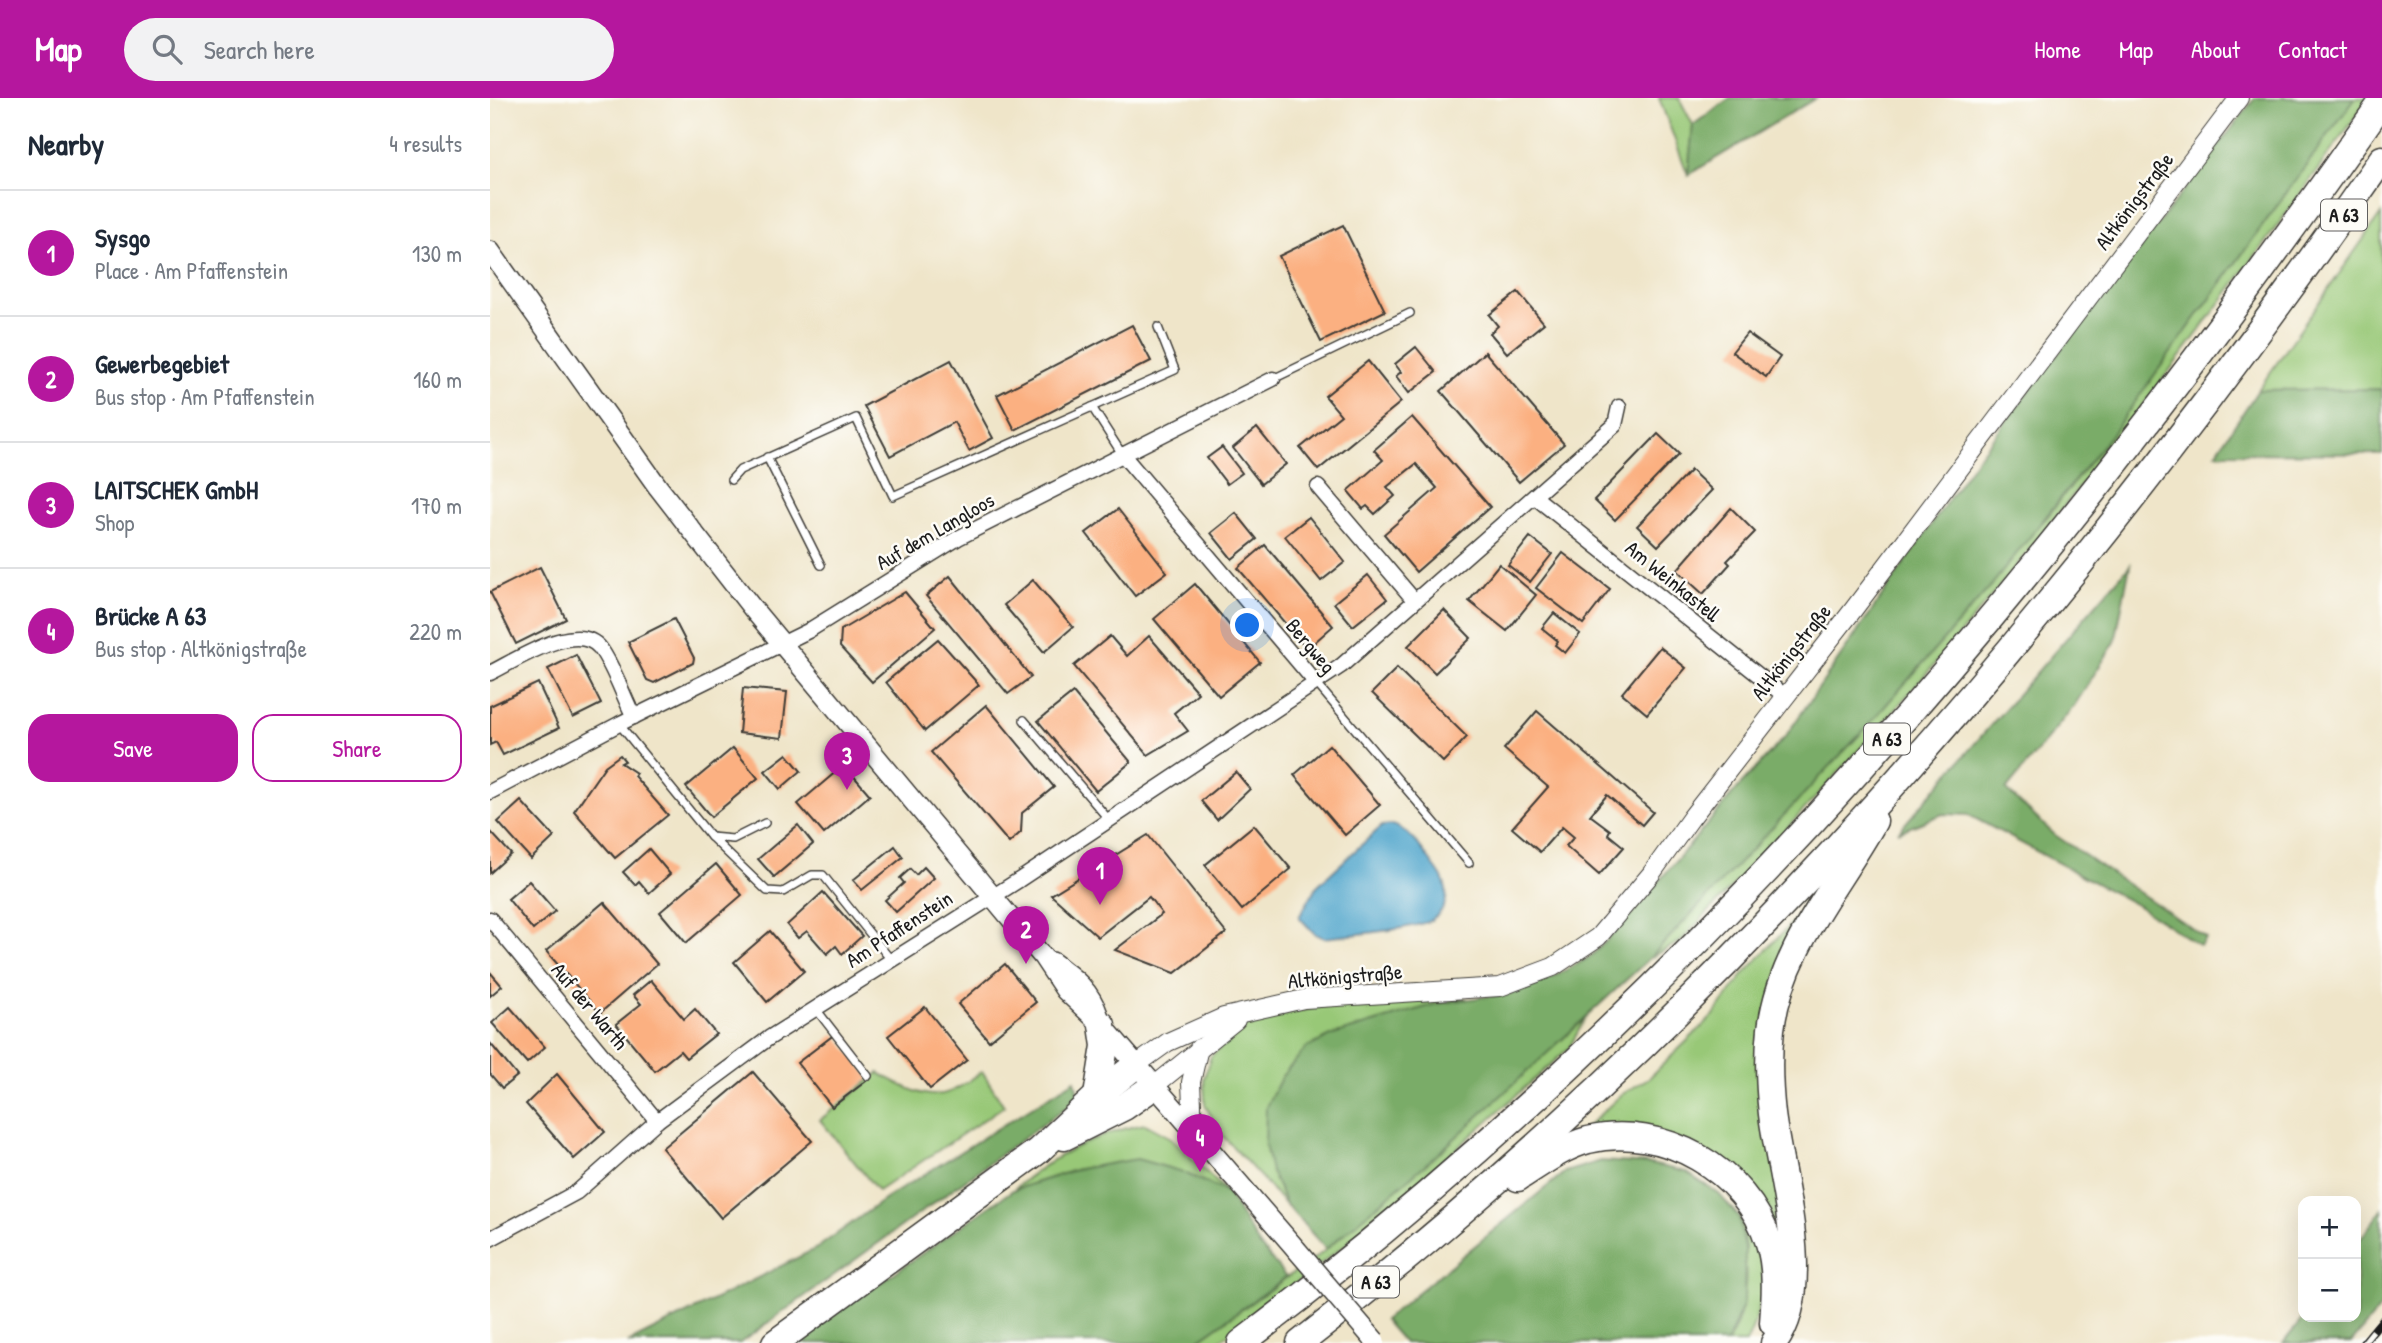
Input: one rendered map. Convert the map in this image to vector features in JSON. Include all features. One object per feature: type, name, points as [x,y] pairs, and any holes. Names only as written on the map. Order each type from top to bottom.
[{"type":"highway","name":"A 63","points":[[1241,1343],[1433,1192],[1579,1059],[1726,914],[1850,781],[1940,679],[2131,446],[2278,251],[2382,102]]},
{"type":"highway","name":"A 63","points":[[1300,1343],[1452,1221],[1613,1074],[1747,942],[1895,783],[1987,677],[2148,478],[2305,270],[2382,159]]},
{"type":"highway","points":[[1773,1343],[1783,1330],[1788,1315],[1793,1264],[1772,1112],[1771,1030],[1778,993],[1793,953],[1810,920],[1851,861],[1895,783]]},
{"type":"highway","points":[[1097,1096],[1105,1046],[1102,1025]]},
{"type":"highway","points":[[775,1343],[1038,1151],[1097,1096],[1136,1065]]},
{"type":"highway","points":[[1038,1151],[1124,1107],[1154,1086]]},
{"type":"highway","points":[[1452,1221],[1558,1152],[1586,1140],[1633,1136],[1672,1144],[1704,1161],[1743,1194],[1764,1227],[1774,1269],[1773,1343]]},
{"type":"main road","points":[[490,251],[658,487],[782,645],[1043,957],[1065,990],[1102,1025],[1376,1342]]},
{"type":"street","name":"Altkönigstraße","points":[[1136,1065],[1182,1034],[1224,1017],[1304,999],[1489,988],[1525,979],[1553,967],[1587,945],[1616,918],[2239,98]]},
{"type":"street","name":"Auf dem Langloos","points":[[490,792],[620,724],[782,645],[958,538],[1273,379]]},
{"type":"street","points":[[1318,488],[1414,600],[1615,425],[1619,407]]},
{"type":"street","name":"Bergweg","points":[[1122,454],[1316,683]]},
{"type":"street","name":"Am Weinkastell","points":[[1535,497],[1786,697]]},
{"type":"street","name":"Am Pfaffenstein","points":[[490,1239],[577,1192],[657,1121],[769,1038],[1110,821],[1316,683],[1340,666],[1414,600]]},
{"type":"street","points":[[490,673],[562,638],[591,641],[599,648],[634,717]]},
{"type":"street","name":"Auf der Warth","points":[[490,919],[657,1121]]},
{"type":"street","name":"Altkönigstraße","points":[[1154,1086],[1245,1014]]},
{"type":"street","points":[[1193,1129],[1191,1082],[1199,1048]]},
{"type":"lane","points":[[1273,379],[1410,313]]},
{"type":"lane","points":[[731,481],[740,470],[856,418],[893,496],[1175,370],[1158,327]]},
{"type":"lane","points":[[1092,407],[1122,454]]},
{"type":"lane","points":[[767,457],[821,565]]},
{"type":"lane","name":"Bergweg","points":[[1316,683],[1469,863]]},
{"type":"lane","points":[[1024,720],[1110,821]]},
{"type":"lane","points":[[620,724],[711,837],[767,891],[783,892],[812,875],[823,875],[891,960]]},
{"type":"lane","points":[[711,837],[733,839],[765,823]]},
{"type":"lane","points":[[816,1008],[868,1076]]},
{"type":"green space","points":[[1659,98],[1679,98],[1693,125],[1688,175]]},
{"type":"green space","points":[[1730,98],[1816,98],[1688,175],[1693,125]]},
{"type":"green space","points":[[2255,98],[2355,98],[2111,435],[1990,587],[1865,729],[1650,958],[1439,1153],[1326,1249],[1287,1206],[1271,1172],[1265,1145],[1266,1107],[1282,1076],[1306,1048],[1333,1035],[1436,1004],[1510,993],[1553,977],[1590,957],[1620,927],[1737,789],[1785,737],[1975,461]]},
{"type":"green space","points":[[2355,98],[2369,98],[2165,376],[2005,580],[1884,722],[1680,942],[1650,958],[2047,517],[2111,435]]},
{"type":"green space","points":[[2381,214],[2382,389],[2258,390]]},
{"type":"green space","points":[[2382,389],[2382,454],[2216,453],[2258,390]]},
{"type":"green space","points":[[2130,565],[2115,642],[2074,706],[2006,790],[2055,835],[2206,938],[2200,946],[2133,903],[1969,815],[1943,814],[1898,832]]},
{"type":"green space","points":[[1800,914],[1771,997],[1787,1254],[1732,1171],[1579,1134],[1621,1095],[1650,1077],[1713,1016],[1744,974]]},
{"type":"green space","points":[[1467,998],[1333,1035],[1271,1172],[1287,1206],[1222,1135],[1205,1105],[1204,1078],[1211,1056],[1250,1022],[1327,1005]]},
{"type":"green space","points":[[1585,1019],[1569,1048],[1377,1220],[1245,1323],[1215,1343],[1194,1343],[1327,1249]]},
{"type":"green space","points":[[982,1071],[1004,1106],[878,1191],[820,1120],[879,1073],[908,1088],[931,1095],[954,1090]]},
{"type":"green space","points":[[1075,1080],[1079,1098],[740,1343],[628,1343],[817,1248],[885,1199]]},
{"type":"green space","points":[[1145,1124],[1171,1138],[1227,1192],[1180,1171],[1078,1169],[1013,1190],[1042,1167],[1074,1148],[1109,1133]]},
{"type":"green space","points":[[1137,1159],[1180,1171],[1227,1192],[1259,1245],[1286,1277],[1194,1343],[794,1343],[1013,1190],[1078,1169]]},
{"type":"green space","points":[[1601,1161],[1651,1164],[1686,1172],[1719,1194],[1739,1217],[1745,1248],[1744,1303],[1727,1343],[1404,1343],[1384,1320],[1565,1172]]},
{"type":"green space","points":[[2382,1209],[2382,1306],[2351,1343],[2283,1343],[2300,1322],[2361,1322],[2361,1238]]},
{"type":"green space","points":[[1739,1217],[1759,1251],[1763,1286],[1755,1322],[1746,1343],[1727,1343],[1735,1328],[1744,1298],[1745,1265]]},
{"type":"water","points":[[1393,825],[1412,838],[1441,876],[1446,896],[1438,915],[1423,923],[1381,931],[1325,938],[1315,934],[1299,917],[1317,886],[1382,826]]},
{"type":"building","points":[[1343,225],[1385,311],[1321,342],[1279,256]]},
{"type":"building","points":[[1518,292],[1544,323],[1507,353],[1490,333],[1498,326],[1489,315]]},
{"type":"building","points":[[1132,325],[1151,361],[1015,430],[997,395]]},
{"type":"building","points":[[1747,333],[1780,357],[1766,377],[1732,352]]},
{"type":"building","points":[[1416,347],[1436,372],[1409,393],[1396,376],[1401,372],[1395,364]]},
{"type":"building","points":[[1485,352],[1564,444],[1519,482],[1441,391]]},
{"type":"building","points":[[951,360],[993,438],[969,451],[954,422],[890,456],[864,406]]},
{"type":"building","points":[[1368,361],[1401,402],[1318,470],[1300,448],[1341,415],[1325,396]]},
{"type":"building","points":[[1412,417],[1490,507],[1416,572],[1384,534],[1437,488],[1416,464],[1387,487],[1395,496],[1375,514],[1367,506],[1363,509],[1348,491],[1383,460],[1374,450]]},
{"type":"building","points":[[1257,428],[1286,464],[1261,484],[1233,448]]},
{"type":"building","points":[[1658,434],[1679,454],[1615,520],[1594,500]]},
{"type":"building","points":[[1222,447],[1242,473],[1227,484],[1207,458]]},
{"type":"building","points":[[1691,470],[1712,490],[1658,546],[1637,526]]},
{"type":"building","points":[[1731,508],[1755,532],[1727,561],[1730,564],[1703,594],[1677,570]]},
{"type":"building","points":[[1118,509],[1167,572],[1135,596],[1086,533]]},
{"type":"building","points":[[1236,513],[1257,539],[1232,559],[1211,533]]},
{"type":"building","points":[[1309,517],[1345,562],[1321,581],[1285,536]]},
{"type":"building","points":[[1530,537],[1552,554],[1530,582],[1508,565]]},
{"type":"building","points":[[1265,545],[1333,626],[1307,649],[1238,568]]},
{"type":"building","points":[[1563,553],[1610,589],[1583,624],[1536,588]]},
{"type":"building","points":[[1499,564],[1536,595],[1507,631],[1469,601]]},
{"type":"building","points":[[540,567],[566,619],[516,644],[490,592]]},
{"type":"building","points":[[1368,575],[1387,599],[1353,626],[1334,603]]},
{"type":"building","points":[[950,576],[1031,677],[1008,694],[926,596]]},
{"type":"building","points":[[1033,580],[1073,627],[1044,652],[1004,605]]},
{"type":"building","points":[[1195,584],[1260,662],[1219,696],[1154,619]]},
{"type":"building","points":[[905,592],[935,628],[872,682],[840,647],[841,630]]},
{"type":"building","points":[[1444,610],[1471,638],[1435,673],[1408,646]]},
{"type":"building","points":[[1554,613],[1580,634],[1565,653],[1555,645],[1558,641],[1542,628]]},
{"type":"building","points":[[674,619],[694,658],[693,663],[654,683],[647,680],[628,642]]},
{"type":"building","points":[[1110,636],[1127,656],[1149,636],[1198,693],[1174,713],[1188,731],[1148,755],[1074,666]]},
{"type":"building","points":[[938,639],[979,685],[925,731],[886,682]]},
{"type":"building","points":[[1660,647],[1686,668],[1647,714],[1622,693]]},
{"type":"building","points":[[576,655],[601,704],[573,718],[548,669]]},
{"type":"building","points":[[1397,668],[1467,737],[1443,762],[1372,693]]},
{"type":"building","points":[[538,683],[559,728],[503,755],[496,742],[490,745],[490,706]]},
{"type":"building","points":[[743,688],[787,692],[782,738],[739,733]]},
{"type":"building","points":[[1073,693],[1131,762],[1096,791],[1038,721]]},
{"type":"building","points":[[986,705],[1054,787],[1022,813],[1021,832],[1009,843],[931,752]]},
{"type":"building","points":[[1537,711],[1653,812],[1642,825],[1607,795],[1590,815],[1610,830],[1608,834],[1624,847],[1599,875],[1566,846],[1574,837],[1562,827],[1540,852],[1512,828],[1548,787],[1504,749]]},
{"type":"building","points":[[1329,745],[1380,805],[1345,835],[1294,775]]},
{"type":"building","points":[[733,748],[758,778],[711,817],[686,787]]},
{"type":"building","points":[[787,754],[801,771],[780,789],[765,771]]},
{"type":"building","points":[[620,755],[625,761],[621,763],[636,773],[634,776],[668,815],[615,858],[574,811],[605,766]]},
{"type":"building","points":[[844,765],[870,795],[824,834],[798,804]]},
{"type":"building","points":[[1236,772],[1250,789],[1217,820],[1201,801]]},
{"type":"building","points":[[521,801],[554,837],[531,859],[498,822]]},
{"type":"building","points":[[798,825],[813,844],[774,877],[758,859]]},
{"type":"building","points":[[1254,825],[1291,869],[1242,910],[1205,865]]},
{"type":"building","points":[[490,831],[511,854],[490,873]]},
{"type":"building","points":[[1148,835],[1226,933],[1175,973],[1115,950],[1162,914],[1149,897],[1098,937],[1051,895]]},
{"type":"building","points":[[895,846],[903,857],[862,890],[853,880]]},
{"type":"building","points":[[649,849],[670,874],[649,893],[639,881],[635,885],[623,872]]},
{"type":"building","points":[[716,864],[742,895],[686,943],[660,912]]},
{"type":"building","points":[[924,867],[934,878],[896,912],[885,900],[904,883],[900,878],[910,869],[916,875]]},
{"type":"building","points":[[529,881],[555,911],[533,930],[508,899]]},
{"type":"building","points":[[823,892],[862,936],[842,954],[836,946],[827,954],[807,931],[798,938],[787,925]]},
{"type":"building","points":[[604,902],[657,964],[600,1013],[546,951]]},
{"type":"building","points":[[770,931],[804,971],[767,1002],[734,962]]},
{"type":"building","points":[[1005,964],[1036,1002],[989,1041],[958,1004]]},
{"type":"building","points":[[490,972],[502,986],[490,996]]},
{"type":"building","points":[[651,980],[684,1019],[695,1009],[716,1034],[686,1058],[680,1051],[655,1071],[616,1024],[641,1004],[633,995]]},
{"type":"building","points":[[510,1007],[545,1047],[527,1063],[492,1023]]},
{"type":"building","points":[[925,1007],[967,1060],[930,1089],[888,1036]]},
{"type":"building","points":[[835,1034],[870,1078],[832,1107],[797,1063]]},
{"type":"building","points":[[490,1043],[517,1076],[502,1088],[490,1074]]},
{"type":"building","points":[[753,1072],[812,1141],[721,1218],[662,1148]]},
{"type":"building","points":[[557,1074],[605,1132],[574,1159],[526,1104]]},
{"type":"railway","points":[[2363,1343],[2382,1320]]},
{"type":"place","name":"LAITSCHEK GmbH","points":[[847,790]]},
{"type":"place","name":"Sysgo","points":[[1100,905]]},
{"type":"place","name":"Gewerbegebiet","points":[[1026,964]]},
{"type":"place","name":"Brücke A 63","points":[[1200,1172]]}]
